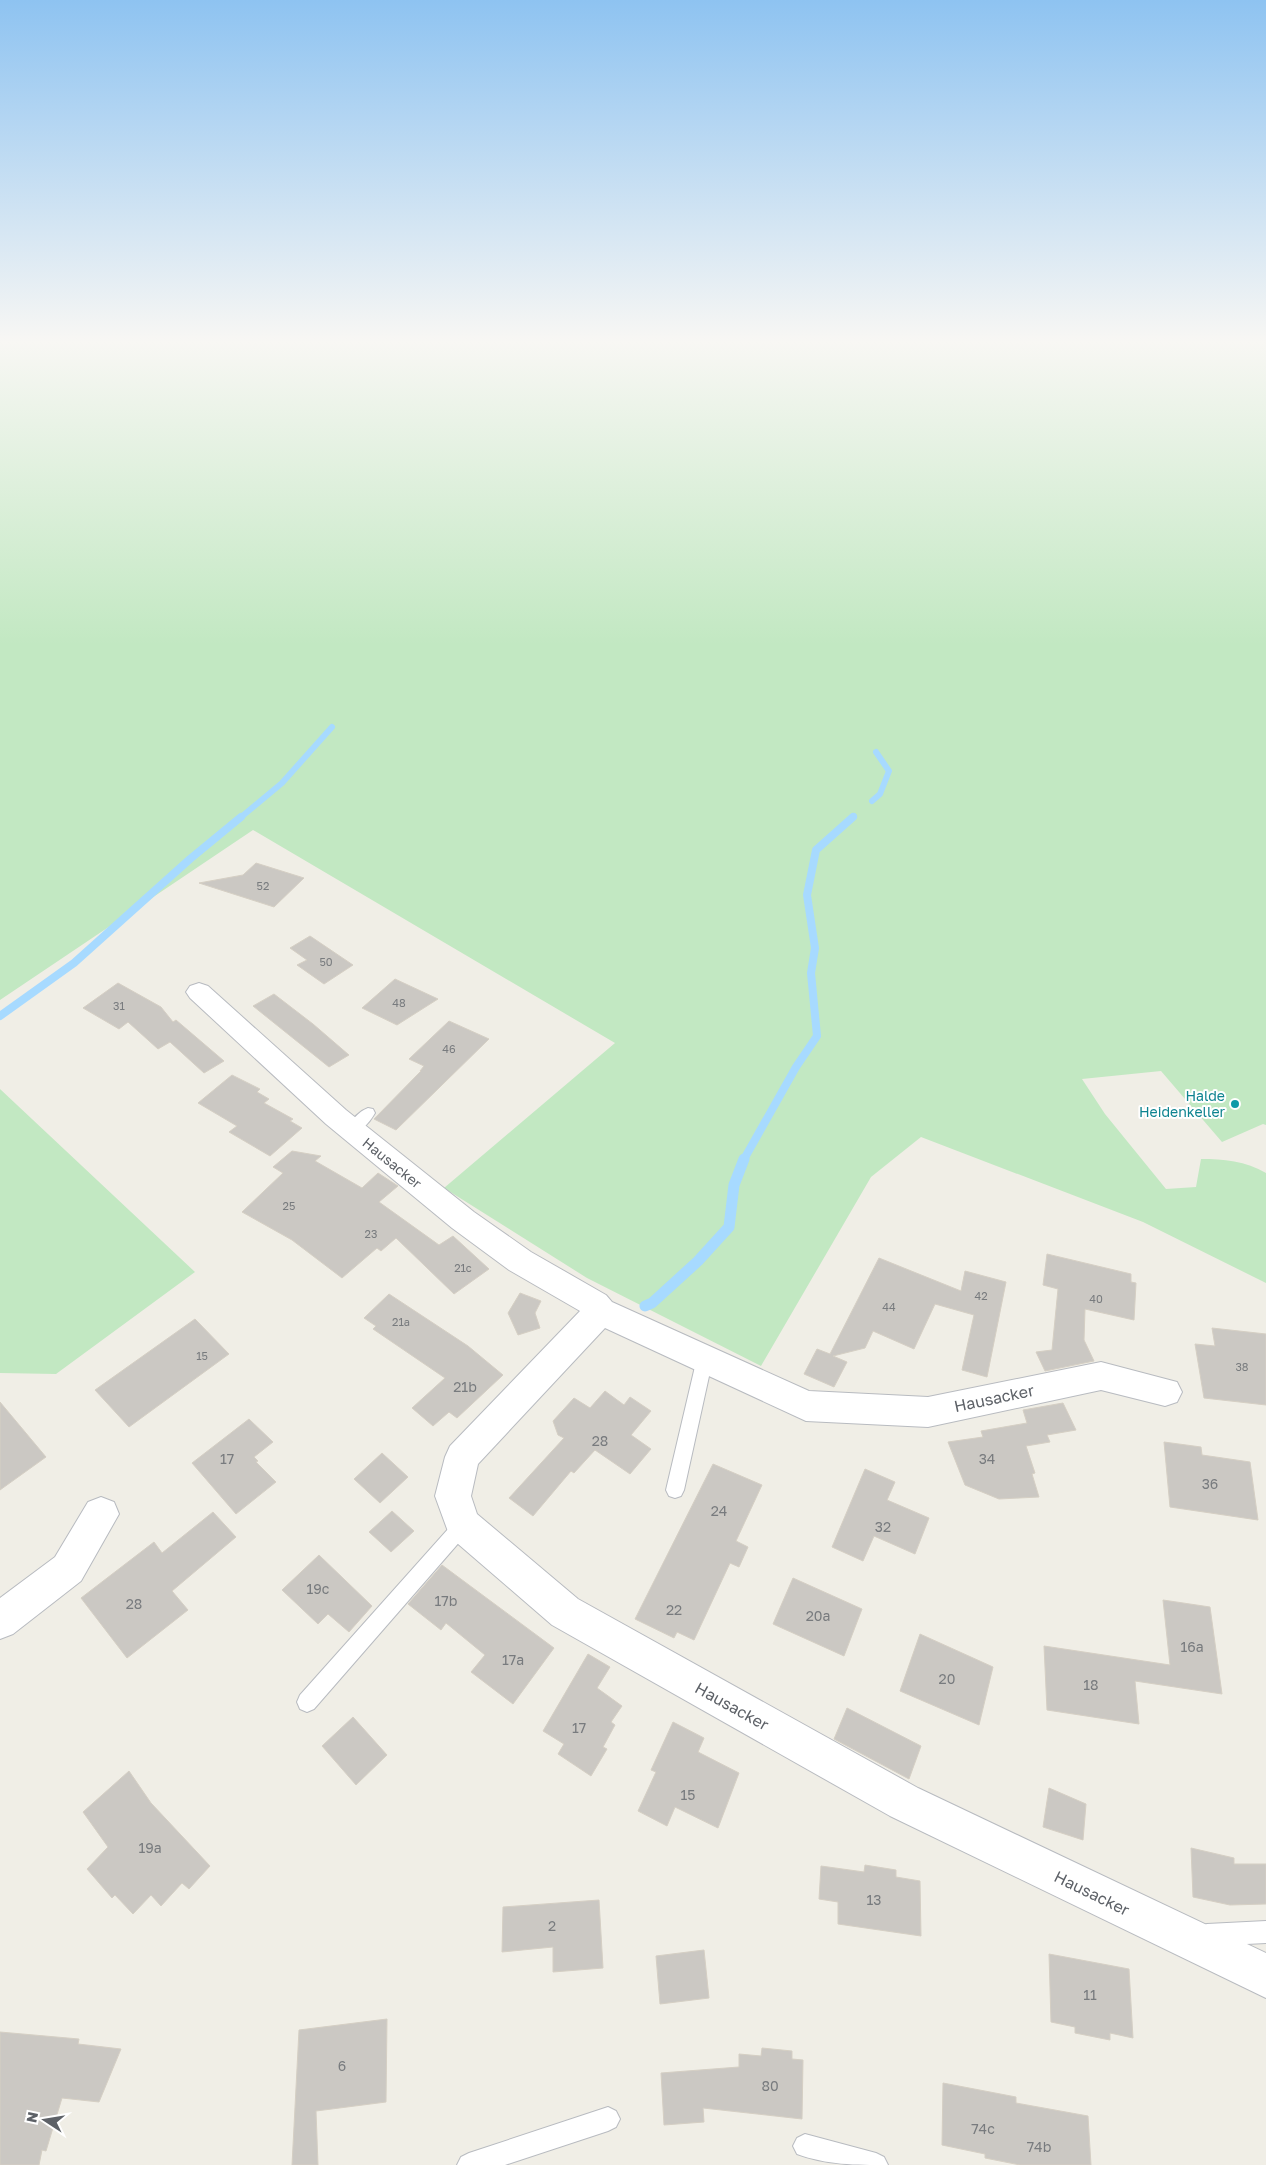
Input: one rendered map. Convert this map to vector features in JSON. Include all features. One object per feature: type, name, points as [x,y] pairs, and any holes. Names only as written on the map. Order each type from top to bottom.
[{"type":"street","name":"Hausacker","points":[[199,992],[360,1122],[470,1225],[520,1261],[595,1304],[601,1311],[806,1406],[928,1412],[1101,1376],[1165,1392]]},
{"type":"street","points":[[463,1525],[453,1496],[462,1457],[601,1311]]},
{"type":"street","points":[[0,1621],[68,1569],[101,1514]]},
{"type":"street","name":"Hausacker","points":[[463,1525],[565,1612],[904,1802],[1266,1976]]},
{"type":"lane","points":[[675,1490],[705,1358]]},
{"type":"lane","points":[[307,1702],[463,1525]]},
{"type":"lane","points":[[1181,1936],[1266,1932]]},
{"type":"lane","points":[[469,2165],[608,2118]]},
{"type":"lane","points":[[804,2146],[876,2165]]},
{"type":"green space","points":[[0,443],[1266,443],[1266,1125],[1263,1124],[1222,1142],[1161,1071],[1082,1079],[1105,1114],[1166,1189],[1196,1187],[1201,1159],[1234,1162],[1266,1173],[1266,1283],[1143,1222],[921,1137],[871,1177],[761,1366],[587,1278],[444,1188],[615,1043],[253,830],[0,1000]]},
{"type":"green space","points":[[0,1089],[195,1272],[56,1374],[0,1373]]},
{"type":"building","points":[[256,863],[304,878],[274,907],[199,883],[243,875]]},
{"type":"building","points":[[310,936],[353,965],[324,984],[297,965],[307,960],[290,948]]},
{"type":"building","points":[[395,979],[438,999],[397,1025],[362,1008]]},
{"type":"building","points":[[118,983],[161,1007],[173,1022],[176,1020],[224,1061],[204,1073],[170,1042],[158,1049],[128,1022],[119,1029],[83,1008]]},
{"type":"building","points":[[274,994],[349,1055],[329,1067],[253,1006]]},
{"type":"building","points":[[449,1021],[489,1039],[396,1130],[374,1119],[424,1066],[409,1059]]},
{"type":"building","points":[[232,1075],[260,1089],[257,1092],[269,1099],[264,1103],[293,1119],[290,1121],[302,1128],[270,1156],[229,1132],[237,1126],[198,1103]]},
{"type":"building","points":[[292,1151],[321,1156],[315,1161],[362,1188],[378,1173],[398,1186],[379,1202],[439,1245],[453,1236],[489,1269],[454,1294],[396,1238],[381,1251],[377,1248],[342,1278],[292,1240],[242,1212],[283,1173],[273,1167]]},
{"type":"building","points":[[1047,1254],[1131,1274],[1131,1282],[1136,1283],[1134,1320],[1085,1309],[1084,1340],[1094,1361],[1045,1371],[1036,1352],[1052,1350],[1058,1289],[1043,1285]]},
{"type":"building","points":[[879,1258],[961,1291],[965,1271],[1006,1282],[987,1377],[962,1370],[974,1315],[935,1304],[914,1349],[873,1331],[865,1348],[833,1356],[847,1362],[834,1387],[804,1374],[817,1349],[830,1354]]},
{"type":"building","points":[[520,1293],[541,1301],[535,1313],[540,1328],[518,1335],[508,1313]]},
{"type":"building","points":[[389,1294],[468,1346],[503,1375],[457,1418],[449,1412],[433,1426],[412,1408],[445,1378],[373,1329],[376,1326],[364,1318]]},
{"type":"building","points":[[195,1319],[229,1354],[129,1427],[95,1390]]},
{"type":"building","points":[[1212,1328],[1266,1334],[1266,1405],[1204,1398],[1195,1344],[1215,1346]]},
{"type":"building","points":[[605,1391],[624,1405],[630,1397],[651,1411],[631,1435],[651,1449],[630,1474],[595,1450],[574,1473],[571,1471],[533,1516],[509,1498],[564,1438],[558,1435],[553,1421],[574,1398],[590,1408]]},
{"type":"building","points":[[0,1402],[46,1457],[0,1490]]},
{"type":"building","points":[[1063,1403],[1076,1430],[1047,1435],[1050,1442],[1026,1446],[1035,1473],[1032,1474],[1039,1497],[999,1499],[965,1485],[948,1442],[983,1437],[981,1431],[1027,1423],[1023,1410]]},
{"type":"building","points":[[249,1419],[273,1442],[254,1457],[258,1461],[256,1462],[276,1482],[236,1514],[192,1463]]},
{"type":"building","points":[[1164,1442],[1201,1447],[1202,1455],[1250,1462],[1258,1520],[1170,1507]]},
{"type":"building","points":[[382,1453],[408,1477],[380,1503],[354,1479]]},
{"type":"building","points":[[713,1464],[762,1485],[736,1541],[748,1547],[739,1567],[730,1563],[694,1640],[677,1632],[674,1638],[635,1619]]},
{"type":"building","points":[[865,1469],[895,1482],[887,1500],[929,1518],[915,1554],[874,1536],[863,1561],[832,1547]]},
{"type":"building","points":[[392,1511],[414,1531],[391,1552],[369,1532]]},
{"type":"building","points":[[213,1512],[236,1537],[172,1591],[188,1610],[127,1658],[81,1598],[154,1542],[162,1553]]},
{"type":"building","points":[[319,1555],[372,1606],[349,1632],[328,1614],[318,1624],[282,1590]]},
{"type":"building","points":[[442,1565],[554,1648],[513,1704],[471,1672],[485,1655],[446,1623],[441,1630],[408,1604]]},
{"type":"building","points":[[793,1578],[862,1609],[844,1656],[773,1624]]},
{"type":"building","points":[[1163,1600],[1210,1607],[1222,1694],[1135,1681],[1139,1724],[1047,1710],[1044,1646],[1170,1665]]},
{"type":"building","points":[[920,1634],[993,1667],[979,1725],[900,1691]]},
{"type":"building","points":[[588,1654],[610,1667],[597,1688],[622,1706],[611,1722],[615,1725],[603,1747],[607,1749],[591,1776],[558,1754],[564,1744],[543,1731]]},
{"type":"building","points":[[847,1708],[921,1746],[909,1779],[834,1739]]},
{"type":"building","points":[[353,1717],[387,1755],[356,1785],[322,1746]]},
{"type":"building","points":[[673,1722],[704,1738],[698,1752],[739,1773],[718,1828],[675,1807],[667,1826],[638,1811],[656,1772],[651,1770]]},
{"type":"building","points":[[129,1771],[151,1803],[210,1866],[189,1889],[182,1883],[161,1906],[151,1895],[133,1914],[115,1895],[112,1898],[87,1869],[108,1847],[83,1812]]},
{"type":"building","points":[[1049,1788],[1086,1804],[1083,1840],[1043,1827]]},
{"type":"building","points":[[1191,1848],[1234,1858],[1234,1864],[1266,1864],[1266,1904],[1230,1905],[1193,1897]]},
{"type":"building","points":[[865,1865],[896,1870],[896,1877],[920,1881],[921,1936],[838,1924],[838,1902],[819,1899],[821,1866],[864,1872]]},
{"type":"building","points":[[599,1900],[603,1968],[553,1972],[553,1947],[502,1952],[503,1907]]},
{"type":"building","points":[[704,1950],[709,1998],[660,2004],[656,1956]]},
{"type":"building","points":[[1049,1954],[1129,1969],[1133,2038],[1110,2033],[1110,2040],[1075,2033],[1075,2027],[1051,2022]]},
{"type":"building","points":[[387,2019],[386,2102],[316,2111],[318,2165],[292,2165],[299,2030]]},
{"type":"building","points":[[0,2032],[79,2039],[78,2044],[121,2049],[99,2102],[62,2098],[46,2151],[42,2150],[39,2165],[0,2165]]},
{"type":"building","points":[[762,2048],[792,2051],[792,2059],[803,2060],[802,2119],[703,2108],[704,2122],[664,2125],[661,2073],[739,2067],[739,2054],[761,2056]]},
{"type":"building","points":[[943,2083],[1016,2097],[1016,2103],[1088,2116],[1091,2165],[1020,2165],[985,2158],[985,2154],[942,2145]]},
{"type":"waterway","points":[[240,818],[282,783],[332,727]]},
{"type":"waterway","points":[[872,801],[880,794],[889,771],[876,752]]},
{"type":"waterway","points":[[0,1016],[74,963],[190,859],[241,817]]},
{"type":"waterway","points":[[744,1160],[796,1067],[817,1036],[811,973],[815,948],[807,895],[816,850],[853,817]]},
{"type":"waterway","points":[[645,1306],[652,1303],[698,1261],[729,1227],[734,1185],[744,1160]]},
{"type":"place","name":"Halde Heidenkeller","points":[[1235,1104]]}]
